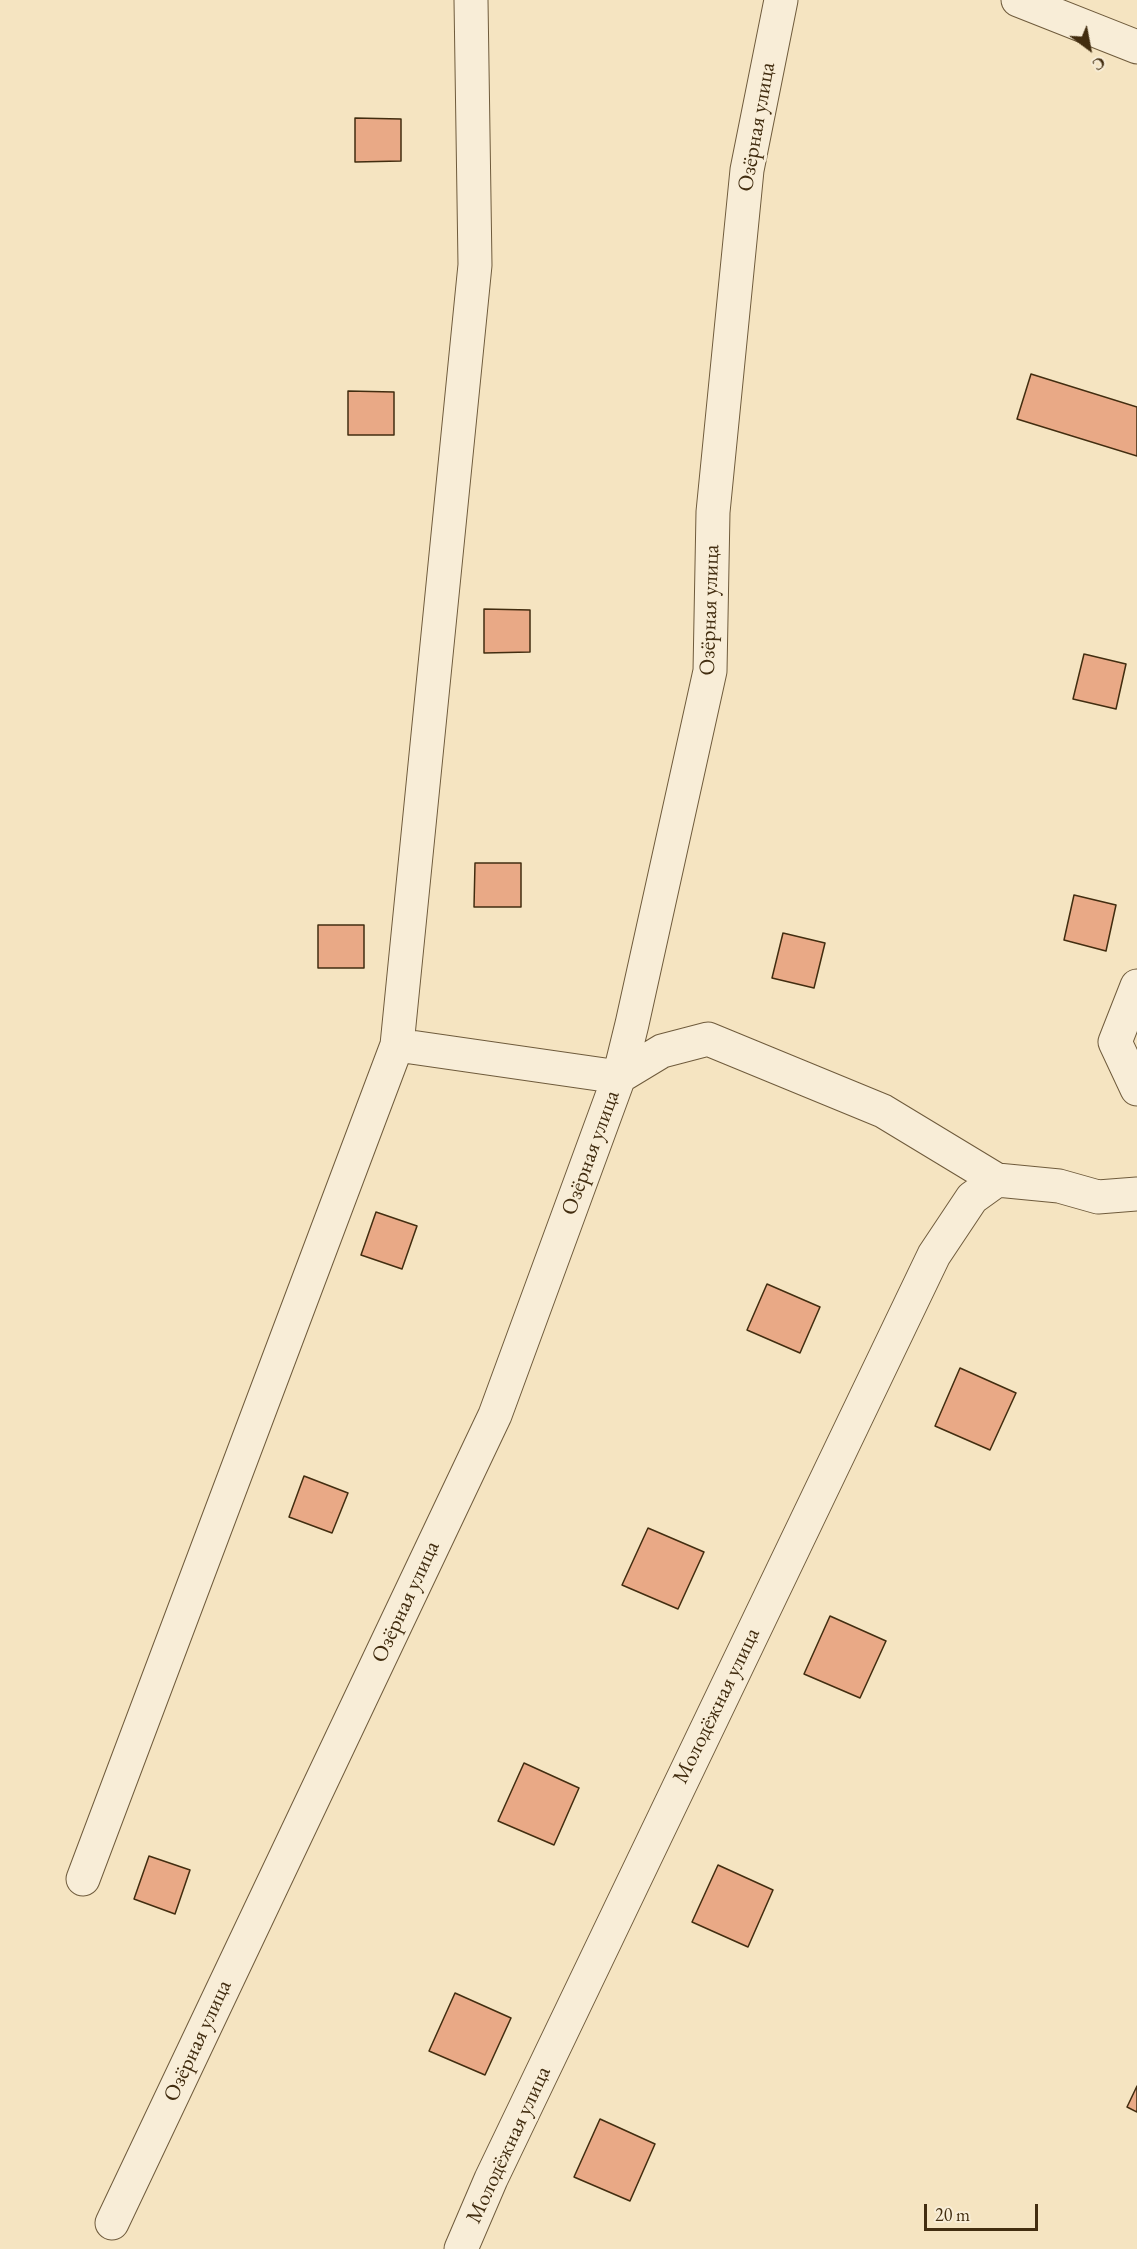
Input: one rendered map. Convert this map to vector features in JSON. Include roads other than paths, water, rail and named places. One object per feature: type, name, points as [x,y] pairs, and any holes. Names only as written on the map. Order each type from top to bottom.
[{"type":"street","points":[[83,1879],[397,1045],[475,265],[471,0]]},
{"type":"street","name":"Озёрная улица","points":[[112,2223],[495,1415],[619,1077],[710,671],[713,512],[747,170],[781,0]]},
{"type":"street","points":[[1018,0],[1137,47]]},
{"type":"street","points":[[1137,986],[1115,1042],[1137,1089]]},
{"type":"street","points":[[397,1045],[619,1077],[662,1051],[708,1040],[883,1112],[997,1180],[1059,1186],[1098,1197],[1137,1194]]},
{"type":"street","name":"Молодёжная улица","points":[[461,2249],[501,2158],[934,1255],[972,1198],[997,1180]]}]
